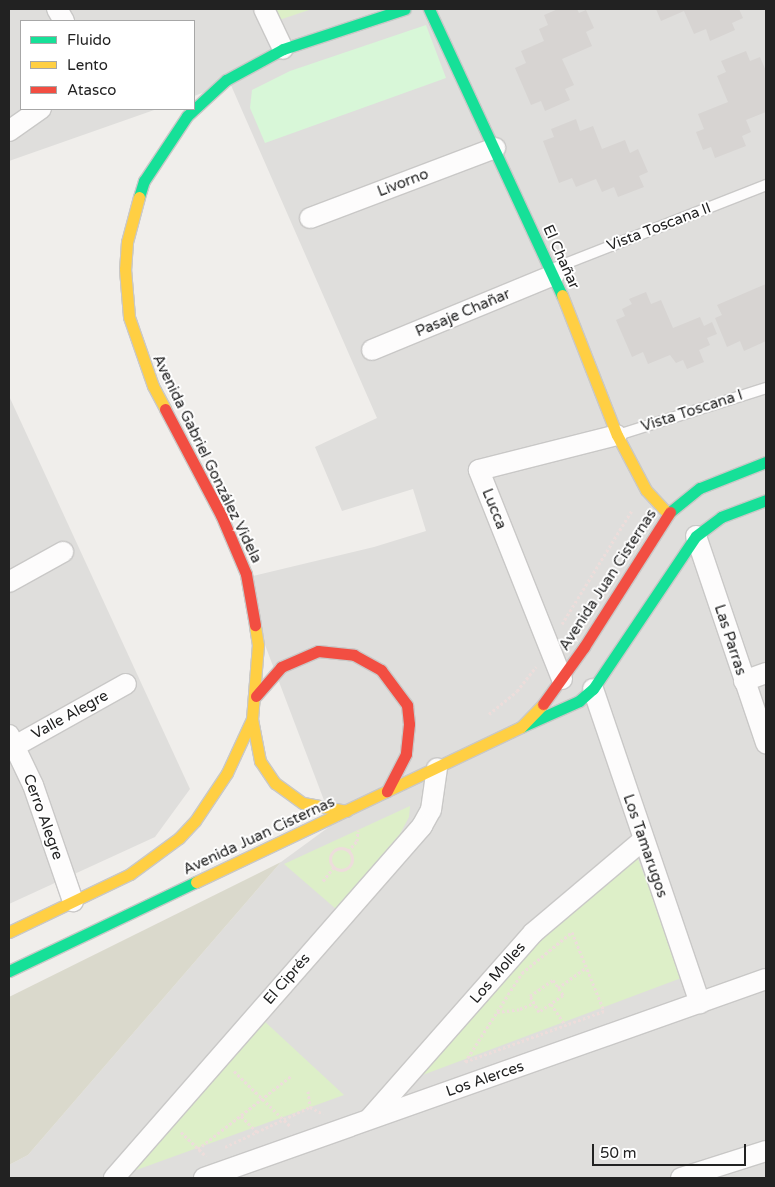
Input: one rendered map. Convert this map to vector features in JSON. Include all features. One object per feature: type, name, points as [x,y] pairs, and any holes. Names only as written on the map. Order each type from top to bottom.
[{"type":"main road","name":"Avenida Gabriel González Videla","points":[[195,109],[226,80],[282,49],[405,9]]},
{"type":"main road","name":"El Chañar","points":[[429,9],[552,272],[617,435],[646,490],[668,514]]},
{"type":"main road","name":"Avenida Gabriel González Videla","points":[[194,110],[170,138],[144,181],[134,204],[125,269],[129,317],[143,364],[221,515],[246,574],[258,644],[256,696],[252,719]]},
{"type":"main road","name":"Avenida Juan Cisternas","points":[[521,727],[562,679],[668,514],[700,488],[766,462]]},
{"type":"main road","name":"Avenida Juan Cisternas","points":[[9,971],[579,701],[593,689],[696,536],[721,517],[766,500]]},
{"type":"main road","points":[[256,696],[281,667],[318,651],[354,655],[381,670],[400,693],[407,705],[409,724],[404,761],[387,791]]},
{"type":"main road","points":[[252,719],[260,761],[275,783],[303,803],[317,808],[346,811]]},
{"type":"main road","name":"Avenida Juan Cisternas","points":[[9,932],[130,874],[179,838],[195,821],[227,773],[252,719]]},
{"type":"street","points":[[57,9],[63,20]]},
{"type":"street","points":[[264,9],[282,49]]},
{"type":"street","points":[[9,131],[40,110]]},
{"type":"street","name":"Livorno","points":[[310,218],[495,148]]},
{"type":"street","name":"Pasaje Chañar","points":[[372,350],[552,272]]},
{"type":"street","name":"Lucca","points":[[562,679],[479,470],[617,435]]},
{"type":"street","name":"Las Parras","points":[[696,536],[766,743]]},
{"type":"street","points":[[9,582],[64,552]]},
{"type":"street","points":[[744,681],[766,673]]},
{"type":"street","name":"Valle Alegre","points":[[12,740],[126,684]]},
{"type":"street","name":"Los Tamarugos","points":[[593,689],[700,1003]]},
{"type":"street","name":"Cerro Alegre","points":[[12,740],[33,785],[73,901]]},
{"type":"street","name":"El Ciprés","points":[[114,1178],[422,826],[431,810],[436,768]]},
{"type":"street","name":"Los Molles","points":[[368,1120],[533,933],[643,840]]},
{"type":"street","name":"Los Alerces","points":[[204,1178],[766,979]]},
{"type":"street","points":[[680,1178],[766,1151]]},
{"type":"lane","name":"Vista Toscana II","points":[[552,272],[766,185]]},
{"type":"lane","name":"Vista Toscana I","points":[[617,435],[766,388]]},
{"type":"path","points":[[338,849],[348,851],[350,864],[341,870],[334,867],[330,862],[332,852],[338,849]]},
{"type":"path","points":[[323,881],[334,867]]},
{"type":"path","points":[[572,932],[604,1011],[465,1062],[497,1012],[522,973],[572,932]]},
{"type":"path","points":[[558,988],[587,968]]},
{"type":"path","points":[[553,980],[558,988],[564,995],[539,1012],[530,996],[553,980]]},
{"type":"path","points":[[497,1012],[520,1010],[534,1003]]},
{"type":"path","points":[[551,1004],[565,1025]]},
{"type":"path","points":[[219,1056],[305,1142]]},
{"type":"path","points":[[198,1149],[291,1076]]},
{"type":"path","points":[[308,1091],[310,1107]]},
{"type":"path","points":[[310,1107],[330,1118]]},
{"type":"path","points":[[222,1148],[310,1107]]},
{"type":"path","points":[[241,1116],[278,1152]]},
{"type":"path","points":[[166,1117],[205,1157],[214,1152]]},
{"type":"shaded area","points":[[9,9],[766,9],[766,1178],[9,1178],[9,1165],[28,1155],[281,862],[333,824],[240,579],[374,547],[426,531],[413,489],[342,511],[315,447],[377,418],[230,83],[195,96],[195,20],[20,20],[20,110],[154,110],[9,161]]},
{"type":"shaded area","points":[[9,396],[190,789],[155,837],[9,904]]},
{"type":"shaded area","points":[[281,862],[28,1155],[9,1165],[9,997]]},
{"type":"green space","points":[[275,9],[312,9],[279,20]]},
{"type":"green space","points":[[426,25],[446,78],[265,143],[250,108],[252,90],[290,71]]},
{"type":"green space","points":[[410,806],[409,817],[400,834],[336,909],[284,864]]},
{"type":"green space","points":[[634,849],[684,977],[412,1079],[538,922]]},
{"type":"green space","points":[[262,1019],[344,1095],[128,1173]]},
{"type":"building","points":[[558,9],[577,9],[579,13],[586,10],[594,28],[586,32],[592,46],[562,59],[574,85],[565,89],[570,100],[545,111],[541,101],[531,105],[515,68],[526,63],[521,51],[544,41],[539,29],[548,25],[544,15]]},
{"type":"building","points":[[656,9],[739,9],[743,18],[732,23],[735,30],[710,41],[706,29],[694,34],[684,11],[661,21]]},
{"type":"building","points":[[746,51],[750,61],[760,57],[766,71],[766,112],[746,120],[751,132],[742,136],[746,146],[715,158],[711,147],[703,150],[696,132],[704,129],[698,114],[728,102],[717,76],[726,72],[721,61]]},
{"type":"building","points":[[576,119],[580,131],[593,126],[602,149],[625,140],[630,153],[638,149],[648,172],[639,176],[644,187],[618,197],[614,187],[602,192],[596,179],[576,187],[572,178],[559,183],[543,141],[554,137],[551,129]]},
{"type":"building","points":[[766,284],[766,341],[744,351],[740,341],[727,347],[715,318],[722,315],[717,305]]},
{"type":"building","points":[[646,292],[651,304],[661,300],[673,328],[700,317],[704,326],[712,322],[717,334],[707,338],[710,345],[699,350],[704,362],[687,369],[683,360],[676,363],[670,355],[648,364],[643,352],[632,357],[616,320],[625,316],[622,309],[632,304],[629,299]]},
{"type":"traffic: fast","points":[[195,109],[226,80],[283,49],[405,9]]},
{"type":"traffic: fast","points":[[429,9],[562,295]]},
{"type":"traffic: fast","points":[[139,197],[144,181],[187,116],[194,110]]},
{"type":"traffic: fast","points":[[670,512],[700,488],[766,462]]},
{"type":"traffic: fast","points":[[521,727],[579,701],[593,689],[696,536],[721,517],[766,500]]},
{"type":"traffic: fast","points":[[9,971],[196,882]]},
{"type":"traffic: slow","points":[[139,197],[127,242],[125,269],[129,317],[153,386],[165,409]]},
{"type":"traffic: slow","points":[[562,295],[617,435],[646,490],[668,514]]},
{"type":"traffic: slow","points":[[9,932],[130,874],[179,838],[195,821],[227,773],[252,719],[258,645],[255,625]]},
{"type":"traffic: slow","points":[[196,882],[521,727],[543,704]]},
{"type":"traffic: slow","points":[[252,719],[260,761],[275,783],[303,803],[346,811]]},
{"type":"traffic: jam","points":[[165,409],[221,515],[246,574],[255,625]]},
{"type":"traffic: jam","points":[[543,704],[584,647],[670,512]]},
{"type":"traffic: jam","points":[[256,696],[281,667],[318,651],[354,655],[381,670],[407,705],[409,724],[406,754],[387,791]]}]
